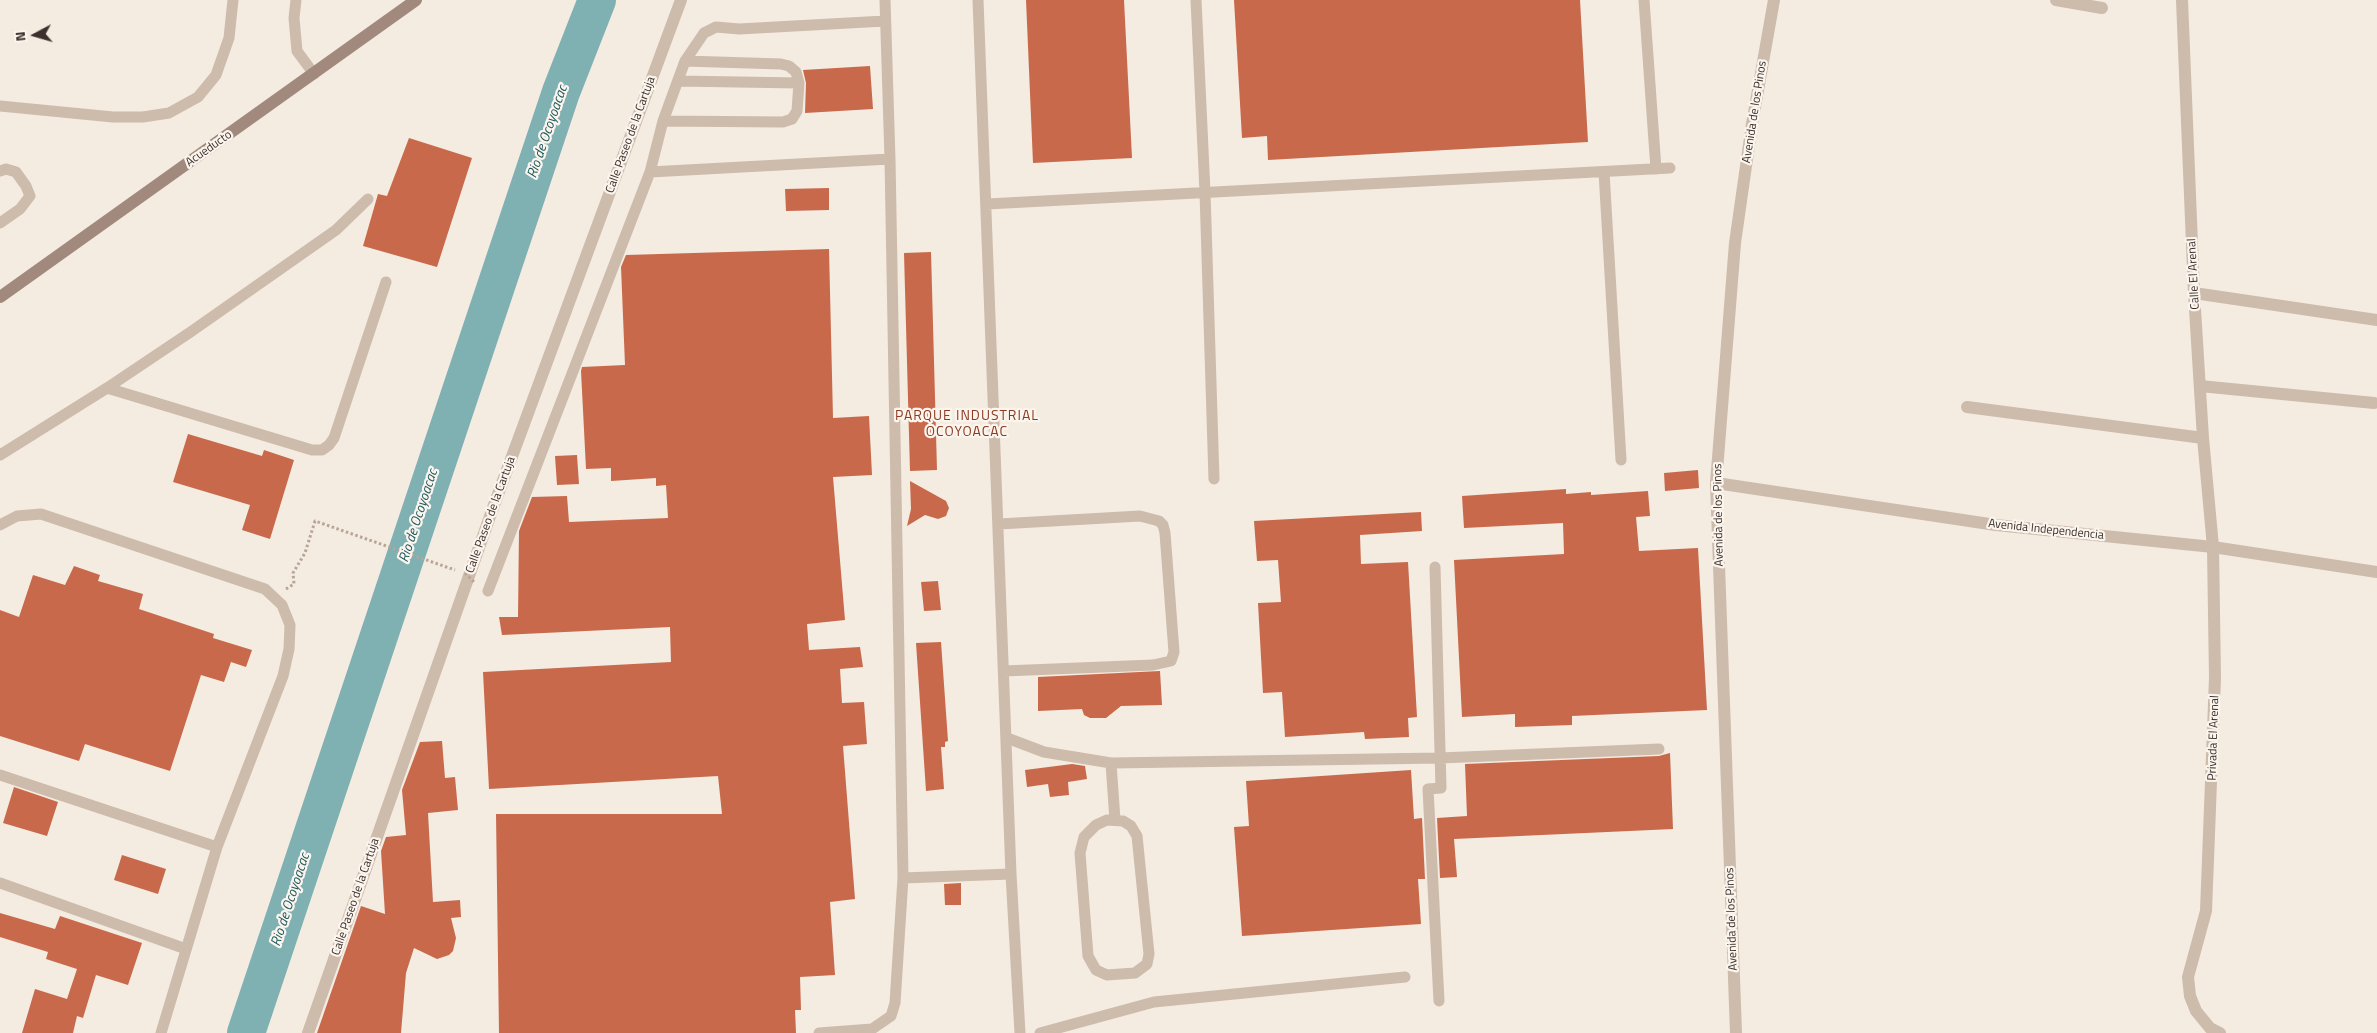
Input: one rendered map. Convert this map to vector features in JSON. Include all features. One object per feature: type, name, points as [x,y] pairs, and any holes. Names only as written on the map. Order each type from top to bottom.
[{"type":"main road","name":"Acueducto","points":[[0,297],[416,0]]},
{"type":"street","name":"Calle Paseo de la Cartuja","points":[[308,1033],[494,506],[681,0]]},
{"type":"street","name":"Avenida de los Pinos","points":[[1736,1033],[1716,483],[1735,243],[1752,124],[1774,0]]},
{"type":"street","points":[[2056,0],[2102,8]]},
{"type":"street","name":"Calle El Arenal","points":[[2182,0],[2194,293],[2203,438],[2213,547]]},
{"type":"street","points":[[2194,293],[2377,320]]},
{"type":"street","points":[[2200,386],[2374,403]]},
{"type":"street","points":[[1967,407],[2203,438]]},
{"type":"street","name":"Avenida Independencia","points":[[1716,483],[1996,525],[2213,547],[2377,572]]},
{"type":"street","name":"Privada El Arenal","points":[[2213,547],[2215,678],[2206,910],[2188,977],[2190,996],[2196,1011],[2210,1028],[2220,1033]]},
{"type":"lane","points":[[0,106],[113,116],[143,117],[169,113],[198,97],[216,75],[229,38],[233,0]]},
{"type":"lane","points":[[296,0],[294,18],[297,51],[314,74]]},
{"type":"lane","points":[[819,1033],[872,1029],[891,1016],[895,1003],[903,878],[890,160],[884,21],[885,0]]},
{"type":"lane","points":[[978,0],[1011,874],[1020,1033]]},
{"type":"lane","points":[[1196,0],[1205,192],[1214,479]]},
{"type":"lane","points":[[1644,0],[1656,169]]},
{"type":"lane","points":[[488,591],[650,172],[663,121],[685,61],[704,33],[716,27],[739,30],[884,21]]},
{"type":"lane","points":[[663,121],[784,122],[792,119],[797,110],[799,83],[796,72],[789,66],[781,64],[685,61]]},
{"type":"lane","points":[[678,81],[799,83]]},
{"type":"lane","points":[[650,172],[890,160]]},
{"type":"lane","points":[[986,204],[1670,168]]},
{"type":"lane","points":[[0,171],[6,169],[16,172],[26,186],[30,196],[20,209],[0,223]]},
{"type":"lane","points":[[1604,172],[1621,460]]},
{"type":"lane","points":[[0,455],[107,388],[192,331],[336,230],[368,199]]},
{"type":"lane","points":[[107,388],[312,450],[322,450],[329,446],[334,438],[386,282]]},
{"type":"lane","points":[[0,525],[17,516],[41,514],[265,589],[282,605],[290,625],[289,649],[283,676],[216,846],[161,1033]]},
{"type":"lane","points":[[999,524],[1140,516],[1159,521],[1165,533],[1174,652],[1171,661],[1152,665],[1004,671]]},
{"type":"lane","points":[[1435,567],[1441,788],[1428,789],[1439,1001]]},
{"type":"lane","points":[[1007,738],[1044,752],[1111,763],[1440,758],[1659,749]]},
{"type":"lane","points":[[1111,763],[1115,820]]},
{"type":"lane","points":[[0,775],[216,846]]},
{"type":"lane","points":[[1107,820],[1115,820],[1123,821],[1131,826],[1137,836],[1148,954],[1146,964],[1141,970],[1107,975],[1096,970],[1088,956],[1080,853],[1084,836],[1096,825],[1107,820]]},
{"type":"lane","points":[[903,878],[1011,874]]},
{"type":"lane","points":[[0,883],[186,949]]},
{"type":"lane","points":[[1040,1033],[1154,1002],[1404,977]]},
{"type":"path","points":[[274,598],[294,584],[293,573],[305,553],[315,521],[465,573],[474,582]]},
{"type":"building","points":[[1026,0],[1124,0],[1132,158],[1033,163]]},
{"type":"building","points":[[1234,0],[1580,0],[1588,142],[1268,160],[1267,136],[1242,138]]},
{"type":"building","points":[[870,66],[873,109],[805,113],[806,83],[803,70]]},
{"type":"building","points":[[409,138],[472,158],[437,267],[363,246],[378,194],[387,196]]},
{"type":"building","points":[[829,188],[829,210],[786,211],[785,189]]},
{"type":"building","points":[[829,249],[833,418],[869,416],[872,475],[833,477],[845,620],[807,624],[809,650],[860,647],[863,667],[840,669],[842,703],[864,702],[867,744],[843,746],[855,899],[830,902],[835,975],[800,977],[801,1010],[795,1010],[796,1033],[499,1033],[496,814],[722,814],[718,776],[489,789],[483,672],[671,662],[670,627],[502,635],[499,617],[518,617],[519,531],[532,497],[567,496],[569,522],[668,518],[666,485],[656,486],[656,478],[611,481],[611,468],[586,469],[581,371],[582,367],[625,365],[621,267],[626,255]]},
{"type":"building","points":[[931,252],[937,470],[910,471],[904,253]]},
{"type":"building","points":[[188,434],[262,456],[264,450],[294,460],[270,539],[242,530],[250,505],[173,482]]},
{"type":"building","points":[[577,455],[579,484],[557,485],[555,456]]},
{"type":"building","points":[[1698,470],[1699,488],[1665,491],[1664,473]]},
{"type":"building","points":[[910,481],[946,501],[949,508],[946,516],[938,519],[925,515],[907,526],[911,509]]},
{"type":"building","points":[[1566,489],[1566,494],[1591,492],[1591,495],[1648,491],[1650,516],[1636,517],[1639,551],[1698,548],[1707,710],[1572,716],[1572,725],[1515,727],[1515,714],[1462,717],[1454,560],[1564,554],[1563,523],[1464,528],[1462,496]]},
{"type":"building","points":[[1421,512],[1422,531],[1360,535],[1361,564],[1408,562],[1417,717],[1408,718],[1409,737],[1365,739],[1364,732],[1285,737],[1282,692],[1263,693],[1258,603],[1281,602],[1278,560],[1257,561],[1254,521]]},
{"type":"building","points":[[74,566],[100,575],[98,581],[143,594],[139,609],[214,634],[213,638],[252,650],[246,667],[231,662],[224,682],[201,675],[170,771],[85,744],[79,761],[0,736],[0,610],[19,617],[33,575],[65,585]]},
{"type":"building","points":[[938,581],[941,610],[924,611],[921,582]]},
{"type":"building","points":[[941,642],[948,741],[945,742],[945,747],[941,747],[944,789],[926,791],[916,643]]},
{"type":"building","points":[[1160,671],[1162,705],[1121,706],[1106,718],[1090,718],[1084,715],[1082,709],[1038,711],[1038,677]]},
{"type":"building","points":[[442,741],[445,778],[455,777],[458,810],[428,813],[433,902],[460,900],[461,917],[451,918],[456,938],[453,951],[449,955],[437,959],[414,948],[406,973],[401,1033],[317,1033],[361,906],[385,914],[381,851],[386,837],[406,835],[402,790],[420,742]]},
{"type":"building","points":[[1670,753],[1673,829],[1454,839],[1457,877],[1440,878],[1437,818],[1467,816],[1465,764],[1659,756]]},
{"type":"building","points":[[1072,764],[1085,766],[1087,779],[1068,782],[1069,795],[1050,797],[1048,784],[1027,787],[1025,770]]},
{"type":"building","points":[[1411,770],[1414,819],[1422,818],[1425,879],[1418,879],[1421,924],[1242,936],[1234,827],[1249,826],[1246,781]]},
{"type":"building","points":[[14,787],[58,802],[47,836],[3,823]]},
{"type":"building","points":[[122,855],[166,869],[158,894],[114,880]]},
{"type":"building","points":[[961,883],[961,905],[945,905],[944,884]]},
{"type":"building","points":[[0,913],[55,929],[60,916],[142,943],[128,985],[96,975],[83,1018],[77,1016],[73,1033],[22,1033],[35,989],[67,999],[77,969],[46,959],[48,952],[0,937]]},
{"type":"waterway","name":"Rio de Ocoyoacac","points":[[246,1033],[561,92],[597,0]]},
{"type":"district","name":"PARQUE INDUSTRIAL OCOYOACAC","points":[[967,426]]}]
